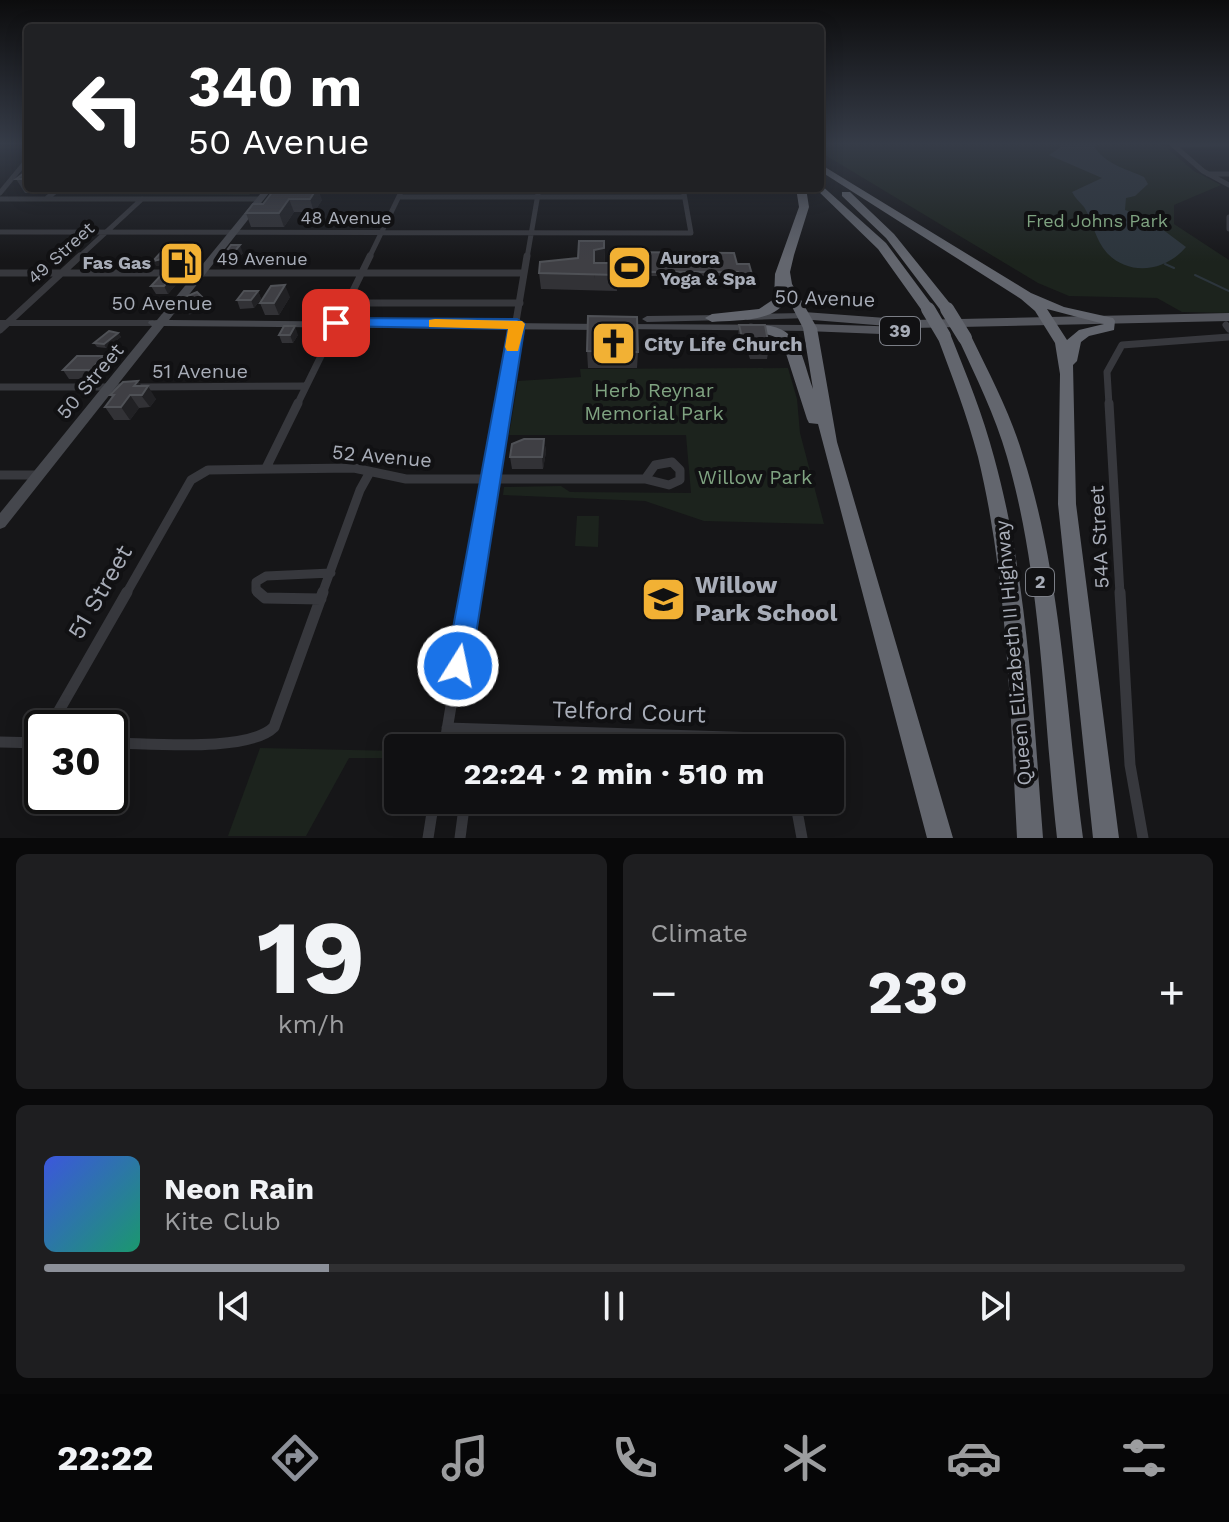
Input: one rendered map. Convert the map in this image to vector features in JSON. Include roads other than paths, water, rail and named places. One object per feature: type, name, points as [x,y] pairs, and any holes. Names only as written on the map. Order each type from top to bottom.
[{"type":"highway","name":"Queen Elizabeth II Highway","points":[[830,183],[890,236],[947,309],[965,338],[1005,429],[1024,494],[1037,558],[1070,838]]},
{"type":"highway","points":[[846,183],[1026,296],[1109,324]]},
{"type":"highway","name":"Queen Elizabeth II Highway","points":[[824,191],[882,246],[928,309],[944,336],[969,394],[999,505],[1009,569],[1030,838]]},
{"type":"highway","points":[[712,318],[762,313],[777,306],[782,296],[781,274],[804,207],[802,192]]},
{"type":"highway","points":[[788,253],[784,272],[786,284],[807,322],[829,442],[940,838]]},
{"type":"highway","points":[[1026,296],[1062,343],[1067,374],[1067,504],[1106,838]]},
{"type":"highway","points":[[1067,374],[1074,340],[1109,324]]},
{"type":"highway","points":[[745,327],[776,330],[792,346],[844,515],[871,590]]},
{"type":"main road","name":"50 Street","points":[[0,523],[34,475],[263,192]]},
{"type":"main road","name":"50 Avenue","points":[[687,322],[712,318],[991,331],[1109,324],[1228,327]]},
{"type":"main road","name":"50 Avenue","points":[[158,323],[687,322],[745,327],[807,322],[1052,326]]},
{"type":"main road","name":"50 Street","points":[[0,510],[34,475]]},
{"type":"street","points":[[46,199],[55,192]]},
{"type":"street","points":[[266,468],[401,192]]},
{"type":"street","points":[[446,734],[539,192]]},
{"type":"street","points":[[399,197],[684,197],[683,192]]},
{"type":"street","points":[[0,196],[46,199],[257,199]]},
{"type":"street","name":"48 Avenue","points":[[0,232],[691,233],[684,197]]},
{"type":"street","name":"49 Street","points":[[3,325],[143,199]]},
{"type":"street","points":[[1229,217],[1229,229]]},
{"type":"street","name":"49 Avenue","points":[[0,273],[524,273]]},
{"type":"street","points":[[346,303],[520,303]]},
{"type":"street","name":"50 Avenue","points":[[3,325],[158,323]]},
{"type":"street","name":"54A Street","points":[[1143,838],[1130,765],[1107,372],[1122,345],[1228,327]]},
{"type":"street","name":"51 Avenue","points":[[0,387],[304,386]]},
{"type":"street","name":"52 Avenue","points":[[191,480],[208,470],[222,468],[354,468],[406,479],[645,479]]},
{"type":"street","points":[[128,743],[243,743],[265,736],[281,716],[321,599],[370,472]]},
{"type":"street","points":[[0,475],[34,475]]},
{"type":"street","name":"51 Street","points":[[59,710],[191,480]]},
{"type":"street","points":[[321,599],[265,598],[256,591],[256,582],[266,576],[331,573]]},
{"type":"street","name":"Telford Court","points":[[447,728],[633,734]]},
{"type":"street","points":[[474,734],[475,729]]},
{"type":"street","points":[[0,742],[24,742]]},
{"type":"street","points":[[428,838],[432,814]]},
{"type":"street","points":[[460,838],[463,814]]},
{"type":"street","points":[[798,814],[802,838]]},
{"type":"waterway","points":[[1165,264],[1174,268]]},
{"type":"waterway","points":[[1195,275],[1229,291]]},
{"type":"place","name":"Fas Gas","points":[[182,263]]},
{"type":"place","name":"Aurora Yoga & Spa","points":[[629,268]]},
{"type":"place","name":"City Life Church","points":[[613,344]]},
{"type":"place","name":"Willow Park School","points":[[664,599]]},
{"type":"park label","name":"Fred Johns Park","points":[[1097,221]]},
{"type":"park label","name":"Herb Reynar Memorial Park","points":[[654,402]]},
{"type":"park label","name":"Willow Park","points":[[755,477]]}]
